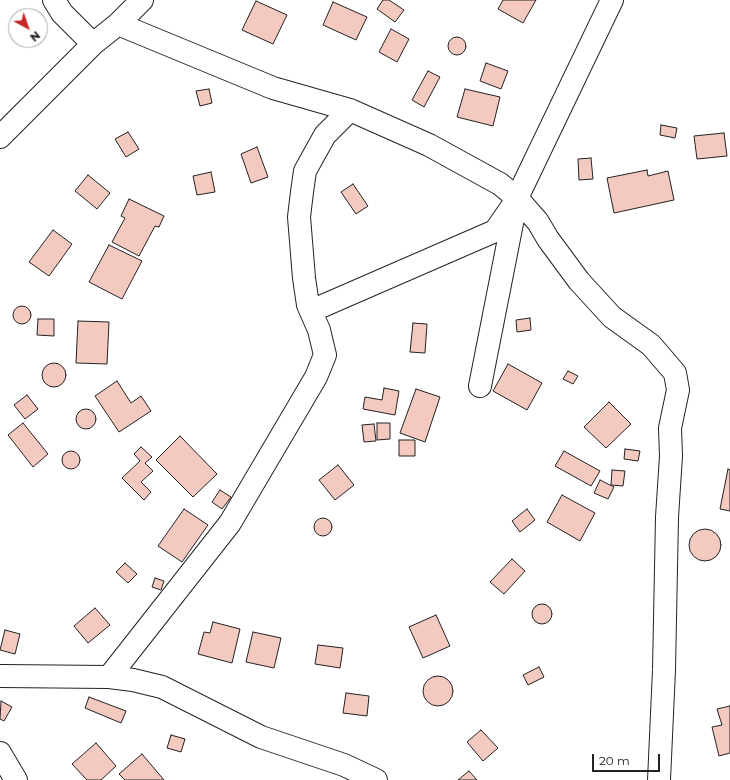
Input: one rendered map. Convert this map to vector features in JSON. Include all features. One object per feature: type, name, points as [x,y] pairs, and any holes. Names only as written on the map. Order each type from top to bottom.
[{"type":"street","points":[[54,0],[62,13],[93,44]]},
{"type":"street","points":[[0,137],[93,44],[118,24],[142,0]]},
{"type":"street","points":[[311,311],[495,231],[517,198],[612,0]]},
{"type":"street","points":[[118,24],[274,88],[350,110],[429,145],[500,184],[517,198],[538,222],[548,239],[583,286],[612,317],[651,345],[675,373],[678,390],[670,428],[671,456],[667,516],[664,670],[659,780]]},
{"type":"street","points":[[109,677],[230,523],[316,377],[325,355],[319,330],[308,305],[304,278],[299,217],[305,171],[325,135],[350,110]]},
{"type":"street","points":[[480,386],[517,198]]},
{"type":"street","points":[[0,676],[109,677],[133,680],[162,687],[261,737],[344,765],[376,780]]},
{"type":"street","points":[[0,753],[16,780]]},
{"type":"building","points":[[383,0],[389,0],[404,10],[395,22],[377,9]]},
{"type":"building","points":[[503,0],[536,0],[523,23],[498,9]]},
{"type":"building","points":[[256,1],[287,15],[273,44],[242,30]]},
{"type":"building","points":[[333,2],[367,17],[356,40],[323,25]]},
{"type":"building","points":[[391,29],[409,39],[397,62],[379,52]]},
{"type":"building","points":[[457,37],[463,40],[466,46],[463,52],[457,55],[451,52],[448,46],[451,40]]},
{"type":"building","points":[[486,63],[508,71],[501,89],[480,81]]},
{"type":"building","points":[[428,71],[440,77],[424,107],[412,100]]},
{"type":"building","points":[[209,89],[212,103],[200,106],[196,91]]},
{"type":"building","points":[[465,89],[500,97],[493,126],[457,117]]},
{"type":"building","points":[[661,125],[677,128],[675,138],[660,135]]},
{"type":"building","points":[[128,132],[139,149],[126,157],[115,139]]},
{"type":"building","points":[[724,133],[727,156],[697,159],[694,136]]},
{"type":"building","points":[[257,147],[268,177],[251,183],[241,154]]},
{"type":"building","points":[[591,158],[593,179],[579,180],[578,159]]},
{"type":"building","points":[[647,170],[648,176],[668,171],[674,200],[614,213],[607,178]]},
{"type":"building","points":[[211,172],[215,192],[197,195],[193,176]]},
{"type":"building","points":[[88,175],[110,193],[97,209],[75,191]]},
{"type":"building","points":[[353,184],[368,206],[356,214],[341,192]]},
{"type":"building","points":[[129,199],[164,216],[159,227],[155,226],[139,256],[112,242],[125,218],[121,216]]},
{"type":"building","points":[[53,230],[72,244],[49,276],[29,262]]},
{"type":"building","points":[[109,245],[142,261],[122,299],[89,282]]},
{"type":"building","points":[[22,306],[28,309],[31,315],[28,321],[22,324],[16,321],[13,315],[16,309]]},
{"type":"building","points":[[530,318],[531,330],[517,332],[516,320]]},
{"type":"building","points":[[38,319],[54,319],[54,336],[37,335]]},
{"type":"building","points":[[78,321],[109,322],[107,364],[76,363]]},
{"type":"building","points":[[413,323],[427,324],[425,353],[410,352]]},
{"type":"building","points":[[54,363],[62,367],[66,375],[62,383],[54,387],[46,383],[42,375],[46,367]]},
{"type":"building","points":[[508,364],[542,383],[527,410],[493,391]]},
{"type":"building","points":[[568,371],[578,376],[573,384],[563,379]]},
{"type":"building","points":[[117,381],[131,403],[141,396],[151,411],[119,432],[95,396]]},
{"type":"building","points":[[384,388],[399,391],[395,415],[363,409],[365,397],[382,400]]},
{"type":"building","points":[[416,389],[440,397],[425,442],[400,433]]},
{"type":"building","points":[[27,395],[38,409],[25,419],[14,405]]},
{"type":"building","points":[[609,402],[631,424],[606,448],[584,427]]},
{"type":"building","points":[[86,409],[93,412],[96,419],[93,426],[86,429],[79,426],[76,419],[79,412]]},
{"type":"building","points":[[23,423],[48,454],[33,467],[8,435]]},
{"type":"building","points":[[377,423],[390,423],[390,439],[377,440]]},
{"type":"building","points":[[374,424],[376,441],[364,442],[362,425]]},
{"type":"building","points":[[180,436],[217,474],[193,497],[156,460]]},
{"type":"building","points":[[399,440],[415,440],[415,456],[399,456]]},
{"type":"building","points":[[141,447],[152,457],[145,463],[153,471],[141,482],[151,492],[144,500],[122,478],[140,461],[134,454]]},
{"type":"building","points":[[625,449],[640,451],[638,461],[624,459]]},
{"type":"building","points":[[71,451],[77,454],[80,460],[77,466],[71,469],[65,466],[62,460],[65,454]]},
{"type":"building","points":[[564,451],[600,471],[591,486],[555,466]]},
{"type":"building","points":[[338,465],[354,485],[335,500],[319,480]]},
{"type":"building","points":[[728,469],[730,470],[730,511],[720,509]]},
{"type":"building","points":[[612,470],[625,471],[623,486],[611,485]]},
{"type":"building","points":[[600,480],[614,487],[608,499],[594,493]]},
{"type":"building","points":[[220,490],[231,497],[222,509],[212,502]]},
{"type":"building","points":[[562,495],[595,513],[580,541],[547,522]]},
{"type":"building","points":[[184,509],[208,525],[182,562],[158,546]]},
{"type":"building","points":[[527,509],[535,520],[520,532],[512,521]]},
{"type":"building","points":[[323,518],[329,521],[332,527],[329,533],[323,536],[317,533],[314,527],[317,521]]},
{"type":"building","points":[[705,529],[711,530],[718,536],[721,545],[720,551],[714,558],[705,561],[699,560],[692,554],[689,545],[690,539],[696,532]]},
{"type":"building","points":[[512,559],[525,571],[504,594],[490,582]]},
{"type":"building","points":[[125,563],[137,574],[128,583],[116,572]]},
{"type":"building","points":[[155,578],[164,581],[161,590],[152,587]]},
{"type":"building","points":[[542,604],[549,607],[552,614],[549,621],[542,624],[535,621],[532,614],[535,607]]},
{"type":"building","points":[[95,608],[110,625],[88,643],[74,626]]},
{"type":"building","points":[[436,615],[450,646],[423,658],[409,627]]},
{"type":"building","points":[[213,622],[240,629],[232,663],[198,654],[204,632],[210,633]]},
{"type":"building","points":[[5,630],[20,634],[15,654],[0,650]]},
{"type":"building","points":[[253,632],[281,638],[274,668],[246,662]]},
{"type":"building","points":[[318,645],[343,648],[340,668],[315,664]]},
{"type":"building","points":[[539,667],[544,677],[528,685],[523,675]]},
{"type":"building","points":[[438,676],[449,680],[453,691],[449,702],[438,706],[427,702],[423,691],[427,680]]},
{"type":"building","points":[[346,693],[369,696],[367,716],[343,713]]},
{"type":"building","points":[[89,697],[126,711],[121,723],[85,708]]},
{"type":"building","points":[[1,701],[12,707],[4,721],[0,719]]},
{"type":"building","points":[[730,706],[730,753],[719,756],[712,727],[722,725],[717,709]]},
{"type":"building","points":[[481,730],[498,748],[483,761],[467,742]]},
{"type":"building","points":[[171,735],[185,739],[181,752],[167,748]]},
{"type":"building","points":[[96,743],[116,766],[101,780],[87,780],[72,764]]},
{"type":"building","points":[[142,754],[164,780],[125,780],[119,774]]},
{"type":"building","points":[[469,771],[477,780],[458,780]]}]
